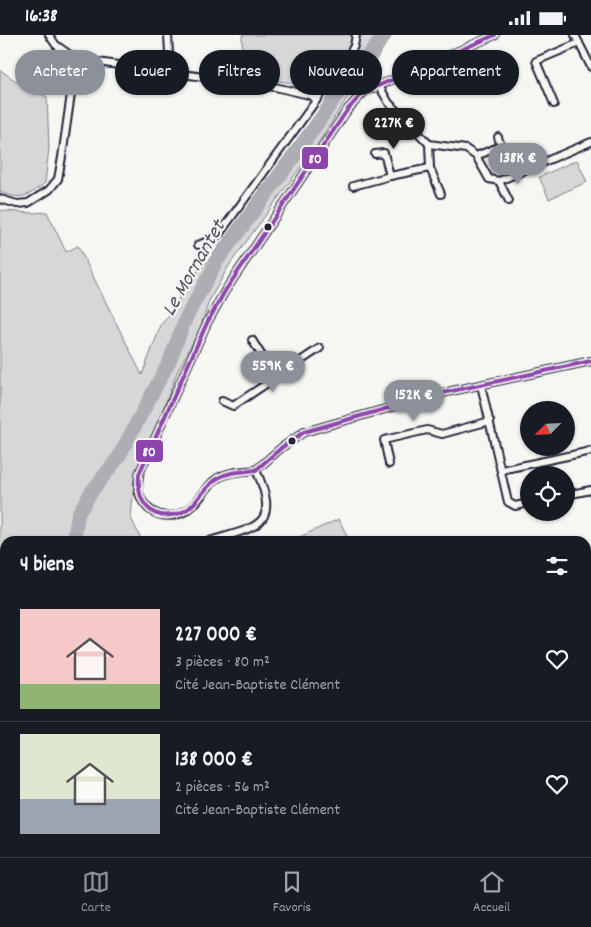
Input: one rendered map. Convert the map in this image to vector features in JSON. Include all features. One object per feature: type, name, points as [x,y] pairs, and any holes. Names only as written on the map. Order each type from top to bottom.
[{"type":"street","points":[[49,35],[56,45],[63,50]]},
{"type":"street","points":[[168,35],[169,50]]},
{"type":"street","points":[[198,245],[213,239],[220,233],[350,53],[354,46],[356,35]]},
{"type":"street","points":[[382,85],[495,35]]},
{"type":"street","points":[[575,35],[591,67]]},
{"type":"street","points":[[554,104],[536,61],[579,43]]},
{"type":"street","points":[[189,75],[275,87],[309,95],[317,99]]},
{"type":"street","points":[[382,91],[389,103],[429,144],[466,149],[476,156],[490,179],[499,181],[591,142]]},
{"type":"street","points":[[0,199],[17,205],[28,203],[49,190],[58,179],[71,95]]},
{"type":"street","points":[[361,95],[348,109],[225,291],[207,323],[139,474],[138,492],[147,509],[160,516],[176,515],[189,509],[216,480],[230,473],[256,470],[281,448],[304,432],[438,394],[591,361]]},
{"type":"street","points":[[476,156],[501,145],[498,137]]},
{"type":"street","points":[[429,144],[430,168],[441,194]]},
{"type":"street","points":[[375,154],[384,153],[390,176]]},
{"type":"street","points":[[353,186],[430,168]]},
{"type":"street","points":[[499,181],[509,201]]},
{"type":"street","points":[[252,340],[276,378]]},
{"type":"street","points":[[222,401],[233,406],[320,348]]},
{"type":"street","points":[[481,385],[508,502],[514,506],[520,505]]},
{"type":"street","points":[[389,464],[384,440],[427,430],[442,433],[490,421]]},
{"type":"street","points":[[501,470],[591,451]]},
{"type":"street","points":[[225,536],[251,528],[263,521],[267,508],[262,483],[256,470]]},
{"type":"street","points":[[575,493],[591,490]]},
{"type":"shaded area","points":[[242,35],[391,35],[382,50],[290,50],[290,83],[280,81],[280,50],[242,50]]},
{"type":"shaded area","points":[[0,70],[15,80],[15,95],[43,95],[47,97],[49,148],[45,183],[29,194],[19,197],[0,192]]},
{"type":"shaded area","points":[[330,95],[349,95],[316,146],[230,264],[209,301],[200,329],[178,370],[135,475],[131,518],[140,536],[0,536],[0,209],[3,211],[33,213],[47,212],[66,252],[78,246],[142,375],[161,325],[176,306],[185,282],[205,265]]},
{"type":"shaded area","points":[[577,160],[587,182],[549,199],[539,177]]},
{"type":"shaded area","points":[[339,519],[347,536],[302,536]]},
{"type":"waterway","name":"Le Mornantet","points":[[75,536],[78,514],[92,491],[118,458],[169,362],[186,318],[217,261],[302,146],[336,96],[385,35]]},
{"type":"transit line","name":"80","points":[[256,470],[232,473],[218,478],[186,510],[171,515],[159,515],[153,512],[142,500],[139,490],[139,474],[207,323],[225,291],[348,109],[364,92],[495,35]]},
{"type":"transit line","name":"80","points":[[256,470],[281,448],[304,432],[438,394],[591,361]]}]
